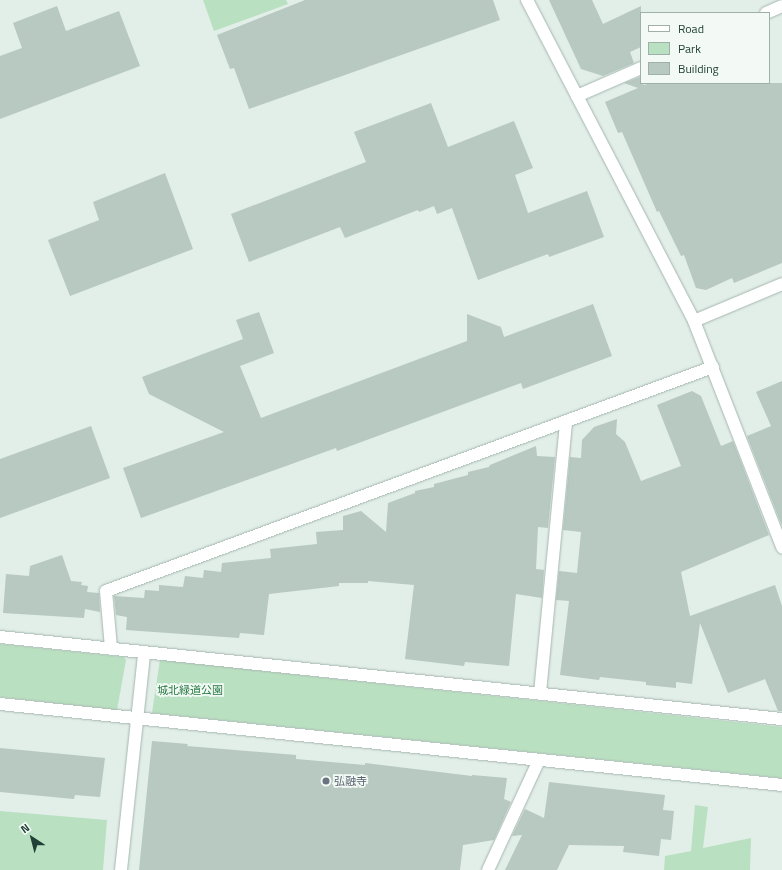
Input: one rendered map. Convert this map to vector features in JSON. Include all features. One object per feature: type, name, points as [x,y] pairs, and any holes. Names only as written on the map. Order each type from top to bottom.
[{"type":"street","points":[[527,0],[694,321],[782,547]]},
{"type":"street","points":[[768,12],[782,6]]},
{"type":"street","points":[[577,96],[640,68]]},
{"type":"street","points":[[694,321],[782,284]]},
{"type":"street","points":[[112,648],[106,590],[713,368]]},
{"type":"street","points":[[540,693],[566,421]]},
{"type":"street","points":[[0,637],[782,719]]},
{"type":"street","points":[[121,870],[144,653]]},
{"type":"street","points":[[0,704],[782,785]]},
{"type":"street","points":[[488,870],[539,760]]},
{"type":"green space","points":[[203,0],[286,0],[288,4],[214,31]]},
{"type":"green space","points":[[0,644],[124,657],[126,660],[117,710],[0,697]]},
{"type":"green space","name":"城北緑道公園","points":[[160,660],[782,727],[782,778],[152,713]]},
{"type":"green space","points":[[695,805],[708,807],[703,848],[751,838],[750,870],[664,870],[665,856],[691,851]]},
{"type":"green space","points":[[0,811],[107,820],[103,870],[0,870]]},
{"type":"building","points":[[305,0],[493,0],[500,20],[249,109],[234,68],[230,69],[217,35]]},
{"type":"building","points":[[549,0],[592,0],[603,24],[641,6],[640,47],[630,52],[634,63],[603,76],[581,69]]},
{"type":"building","points":[[57,6],[66,31],[119,11],[140,66],[0,119],[0,56],[22,48],[13,23]]},
{"type":"building","points":[[640,77],[640,84],[644,85],[782,83],[782,263],[734,283],[732,278],[706,290],[696,288],[684,255],[681,256],[659,211],[657,212],[622,132],[618,133],[605,102],[638,88],[624,83]]},
{"type":"building","points":[[431,103],[448,147],[514,121],[533,168],[515,175],[528,213],[587,191],[604,237],[549,257],[548,254],[478,280],[452,208],[437,214],[434,206],[419,212],[418,210],[345,238],[340,227],[249,262],[231,214],[366,162],[354,132]]},
{"type":"building","points":[[165,173],[193,249],[70,296],[48,240],[99,220],[93,202]]},
{"type":"building","points":[[593,304],[612,356],[523,389],[521,383],[337,451],[336,448],[141,518],[123,468],[224,432],[149,394],[142,377],[243,339],[236,320],[259,312],[274,353],[240,366],[261,418],[467,341],[467,314],[501,327],[504,337]]},
{"type":"building","points":[[782,381],[782,526],[747,436],[771,426],[756,392]]},
{"type":"building","points":[[692,391],[701,396],[721,446],[733,441],[769,535],[681,572],[690,616],[775,585],[782,606],[782,711],[778,711],[765,679],[728,693],[700,623],[692,684],[676,682],[676,688],[646,685],[646,682],[600,677],[599,680],[560,675],[569,601],[556,600],[559,571],[577,573],[581,532],[563,530],[570,457],[581,458],[582,440],[594,427],[617,419],[616,434],[625,442],[641,481],[681,466],[657,405]]},
{"type":"building","points":[[91,426],[110,478],[0,518],[0,459]]},
{"type":"building","points":[[536,446],[537,456],[555,457],[548,528],[538,527],[536,569],[544,570],[542,598],[516,594],[509,666],[465,662],[464,666],[405,659],[414,585],[368,581],[368,583],[339,583],[339,586],[269,594],[264,635],[240,633],[239,638],[126,630],[127,617],[116,615],[114,596],[144,598],[145,590],[159,591],[159,585],[183,587],[185,576],[203,578],[204,570],[221,572],[222,563],[271,558],[270,549],[317,544],[316,532],[343,530],[343,516],[361,511],[386,532],[388,503],[415,493],[415,491],[434,487],[434,484],[468,475],[468,472],[489,467],[490,465]]},
{"type":"building","points":[[62,555],[71,581],[82,582],[81,585],[88,586],[87,592],[99,593],[100,612],[85,609],[84,618],[3,613],[6,574],[29,576],[30,566]]},
{"type":"building","points":[[152,741],[188,744],[187,746],[296,755],[296,759],[365,765],[365,763],[472,776],[507,778],[504,799],[511,802],[494,840],[463,845],[460,870],[139,870]]},
{"type":"building","points":[[0,748],[105,758],[100,797],[75,795],[74,799],[0,792]]},
{"type":"building","points":[[549,782],[665,795],[663,810],[674,811],[671,840],[661,839],[659,856],[623,852],[624,846],[569,845],[557,870],[505,870],[522,835],[512,836],[525,809],[544,818]]},
{"type":"place","name":"弘融寺","points":[[326,781]]}]
